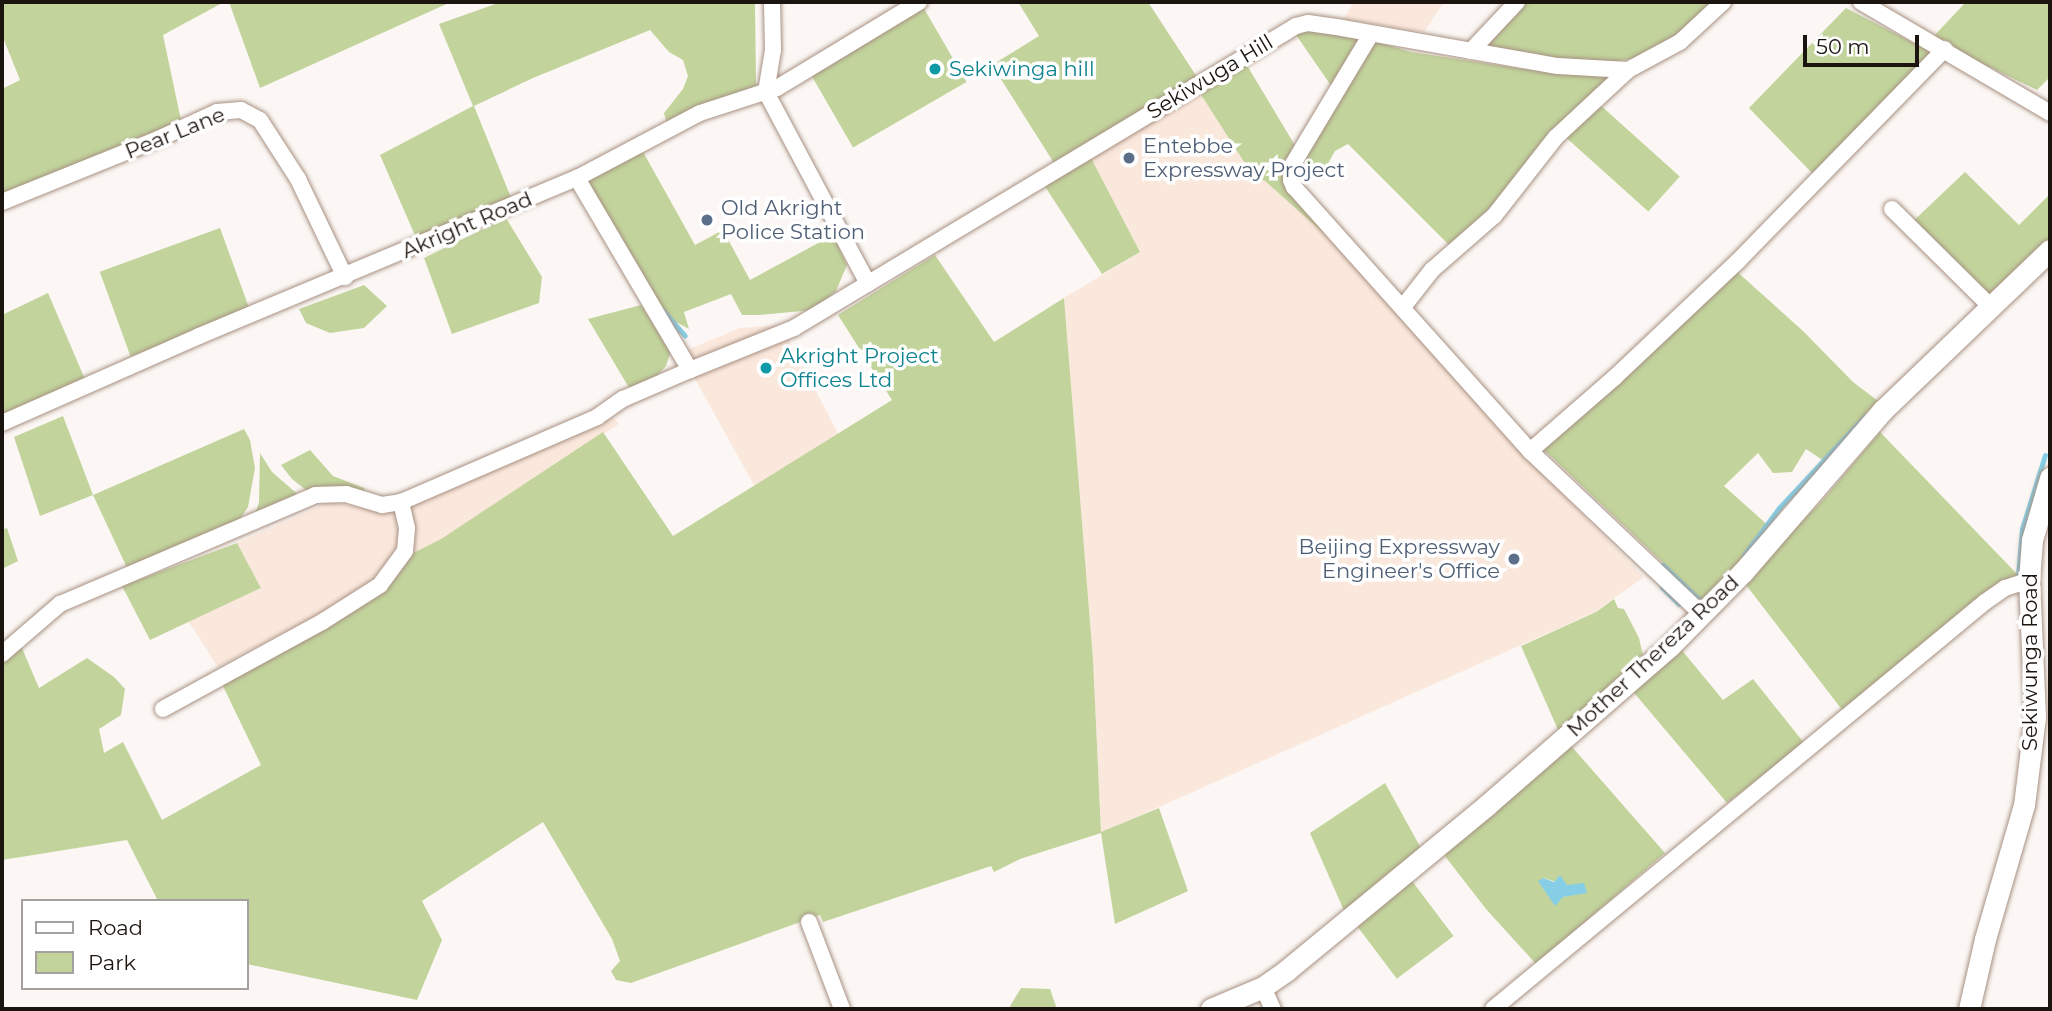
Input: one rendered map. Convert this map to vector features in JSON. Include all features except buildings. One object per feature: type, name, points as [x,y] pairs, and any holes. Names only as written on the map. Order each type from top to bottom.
[{"type":"street","points":[[772,2],[773,50],[766,92],[868,284]]},
{"type":"street","name":"Akright Road","points":[[2,423],[199,336],[577,178],[701,113],[790,82],[919,2]]},
{"type":"street","points":[[1471,51],[1517,2]]},
{"type":"street","points":[[1403,307],[1432,270],[1494,216],[1556,137],[1628,70],[1680,42],[1723,2]]},
{"type":"street","points":[[1861,2],[2050,113]]},
{"type":"street","name":"Sekiwuga Hill","points":[[401,502],[597,417],[624,399],[785,332],[1296,26],[1308,23],[1558,66],[1628,70]]},
{"type":"street","points":[[1371,34],[1293,164],[1290,180],[1530,450],[1702,614]]},
{"type":"street","points":[[1530,450],[1615,377],[1738,261],[1945,49]]},
{"type":"street","name":"Pear Lane","points":[[2,202],[158,139],[217,112],[241,110],[260,120],[298,179],[345,277]]},
{"type":"street","points":[[577,178],[690,370]]},
{"type":"street","points":[[1892,209],[1991,307]]},
{"type":"street","name":"Mother Thereza Road","points":[[1211,1009],[1263,987],[1488,804],[1702,614],[1883,410],[2050,250]]},
{"type":"street","name":"Sekiwunga Road","points":[[1969,1009],[1985,939],[2024,806],[2035,717],[2029,580],[2032,540],[2050,478]]},
{"type":"street","points":[[2,653],[60,604],[315,495],[346,494],[382,505],[401,502],[407,528],[405,551],[380,584],[351,605],[163,709]]},
{"type":"street","points":[[1493,1009],[1985,602],[2005,588],[2029,580]]},
{"type":"street","points":[[809,922],[842,1009]]},
{"type":"street","points":[[1263,987],[1273,1009]]},
{"type":"shaded area","points":[[1353,2],[1444,2],[1424,32],[1344,19]]},
{"type":"shaded area","points":[[1198,90],[1253,176],[1264,180],[1330,239],[1398,307],[1496,426],[1644,577],[1595,612],[1101,833],[1093,658],[1064,298],[1140,252],[1090,156]]},
{"type":"shaded area","points":[[781,325],[839,435],[755,487],[694,377],[685,351],[740,328]]},
{"type":"shaded area","points":[[614,418],[619,424],[441,539],[409,555],[408,508],[412,502],[600,420]]},
{"type":"shaded area","points":[[330,502],[377,511],[392,508],[399,511],[400,535],[395,560],[361,592],[218,667],[188,621],[261,588],[237,543]]},
{"type":"green space","points":[[11,2],[224,2],[163,35],[182,125],[2,196],[2,89],[20,80],[2,35],[2,5]]},
{"type":"green space","points":[[229,2],[451,2],[260,88]]},
{"type":"green space","points":[[501,2],[755,2],[756,85],[752,91],[667,124],[664,113],[683,89],[688,76],[683,60],[669,52],[650,30],[533,78],[474,106],[512,200],[417,240],[380,155],[473,106],[439,24]]},
{"type":"green space","points":[[1018,2],[1148,2],[1197,77],[1054,163],[992,65],[1039,36]]},
{"type":"green space","points":[[1524,2],[1713,2],[1686,29],[1651,55],[1608,63],[1491,51],[1484,44]]},
{"type":"green space","points":[[1966,2],[2050,2],[2050,77],[2037,90],[1931,39]]},
{"type":"green space","points":[[922,5],[966,82],[853,148],[809,70]]},
{"type":"green space","points":[[1846,8],[1927,50],[1930,55],[1814,175],[1749,108]]},
{"type":"green space","points":[[1324,30],[1354,35],[1411,52],[1523,69],[1611,78],[1523,168],[1490,208],[1449,245],[1348,144],[1335,151],[1325,169],[1293,174],[1287,186],[1330,239],[1265,181],[1253,176],[1198,90],[1245,62],[1299,152],[1332,87],[1294,32]]},
{"type":"green space","points":[[1598,103],[1680,177],[1648,212],[1567,138]]},
{"type":"green space","points":[[642,150],[695,245],[723,230],[750,280],[833,235],[847,265],[836,291],[813,310],[759,315],[742,315],[731,294],[684,312],[689,329],[663,315],[587,182]]},
{"type":"green space","points":[[1090,156],[1140,252],[1102,274],[1044,185]]},
{"type":"green space","points":[[1965,172],[2019,225],[2050,194],[2050,244],[1984,307],[1909,225]]},
{"type":"green space","points":[[506,218],[542,277],[539,303],[452,334],[424,258]]},
{"type":"green space","points":[[220,228],[251,313],[131,356],[100,272]]},
{"type":"green space","points":[[935,255],[994,342],[1064,298],[1093,659],[1101,832],[1159,808],[1188,891],[1115,924],[1101,833],[1020,859],[994,872],[991,866],[823,922],[820,915],[631,983],[616,980],[611,971],[620,961],[612,939],[543,822],[422,901],[442,940],[417,1000],[248,964],[248,899],[157,899],[127,840],[2,860],[2,657],[21,646],[39,688],[87,658],[114,677],[125,689],[121,715],[99,729],[104,753],[123,742],[162,820],[261,765],[222,684],[387,589],[409,555],[441,539],[603,432],[673,536],[892,400],[838,315]]},
{"type":"green space","points":[[1734,269],[1803,331],[1853,382],[1882,404],[1827,463],[1806,449],[1792,472],[1773,473],[1758,453],[1724,486],[1771,528],[1702,600],[1540,446]]},
{"type":"green space","points":[[364,285],[387,306],[364,328],[330,333],[306,323],[299,309]]},
{"type":"green space","points":[[48,293],[87,384],[2,424],[2,315]]},
{"type":"green space","points":[[641,305],[671,351],[666,366],[655,378],[631,391],[588,319]]},
{"type":"green space","points":[[63,416],[93,495],[40,516],[14,437]]},
{"type":"green space","points":[[244,429],[250,440],[255,468],[248,507],[231,533],[129,572],[93,495]]},
{"type":"green space","points":[[1880,432],[2018,575],[1963,613],[1843,711],[1743,581],[1821,502]]},
{"type":"green space","points":[[310,450],[333,476],[364,488],[369,501],[306,490],[292,479],[281,465]]},
{"type":"green space","points":[[260,453],[272,472],[302,498],[251,527],[259,502]]},
{"type":"green space","points":[[7,528],[18,561],[2,569],[2,530]]},
{"type":"green space","points":[[237,543],[261,588],[150,640],[122,586]]},
{"type":"green space","points":[[1614,599],[1618,608],[1624,609],[1639,638],[1644,660],[1559,732],[1521,646],[1596,612]]},
{"type":"green space","points":[[1680,648],[1723,700],[1753,679],[1804,743],[1727,803],[1630,688]]},
{"type":"green space","points":[[1566,740],[1665,853],[1536,964],[1486,909],[1441,851]],"holes":[[[1543,878],[1567,885],[1575,894],[1563,897]]]},
{"type":"green space","points":[[1385,783],[1422,850],[1345,913],[1310,833]]},
{"type":"green space","points":[[1409,877],[1454,936],[1397,979],[1352,920]]},
{"type":"green space","points":[[1021,988],[1050,989],[1057,1009],[1012,1009],[1010,1006]]},
{"type":"water","points":[[1560,875],[1567,885],[1584,883],[1587,893],[1563,897],[1555,906],[1538,881],[1543,878],[1554,882]]},
{"type":"waterway","points":[[662,309],[685,335]]},
{"type":"waterway","points":[[1744,555],[1779,508],[1865,416]]},
{"type":"waterway","points":[[2018,575],[2022,529],[2045,455]]},
{"type":"waterway","points":[[1663,565],[1701,601],[1704,600]]},
{"type":"waterway","points":[[1662,587],[1679,604]]},
{"type":"place","name":"Sekiwinga hill","points":[[935,69]]},
{"type":"place","name":"Entebbe Expressway Project","points":[[1129,158]]},
{"type":"place","name":"Old Akright Police Station","points":[[707,220]]},
{"type":"place","name":"Akright Project Offices Ltd","points":[[766,368]]},
{"type":"place","name":"Beijing Expressway Engineer's Office","points":[[1514,559]]}]
